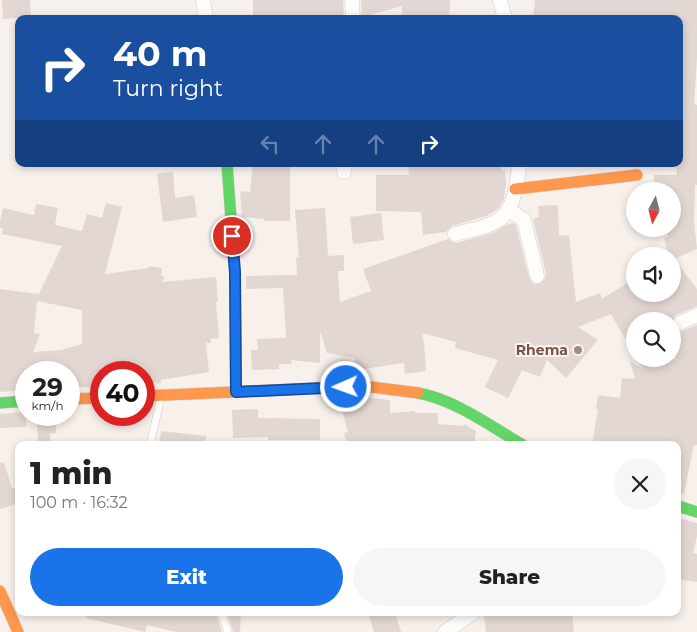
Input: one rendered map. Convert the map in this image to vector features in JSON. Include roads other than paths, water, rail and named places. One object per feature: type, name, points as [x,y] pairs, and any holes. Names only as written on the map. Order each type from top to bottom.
[{"type":"street","points":[[203,0],[205,15]]},
{"type":"street","points":[[352,0],[354,15]]},
{"type":"street","points":[[500,0],[504,15]]},
{"type":"street","points":[[227,167],[235,272],[236,392]]},
{"type":"street","points":[[455,234],[500,220],[506,215],[518,178],[519,167]]},
{"type":"street","points":[[515,189],[636,175]]},
{"type":"street","points":[[508,209],[524,220],[538,276]]},
{"type":"street","points":[[681,323],[697,315]]},
{"type":"street","points":[[155,395],[364,386],[404,390],[429,395],[453,404],[516,441]]},
{"type":"street","points":[[0,402],[15,401]]},
{"type":"street","points":[[681,507],[697,512]]},
{"type":"street","points":[[0,591],[18,632]]},
{"type":"street","points":[[444,632],[468,616]]},
{"type":"lane","points":[[151,441],[161,395]]},
{"type":"lane","points":[[222,616],[228,632]]},
{"type":"place","name":"Rhema","points":[[578,350]]}]
